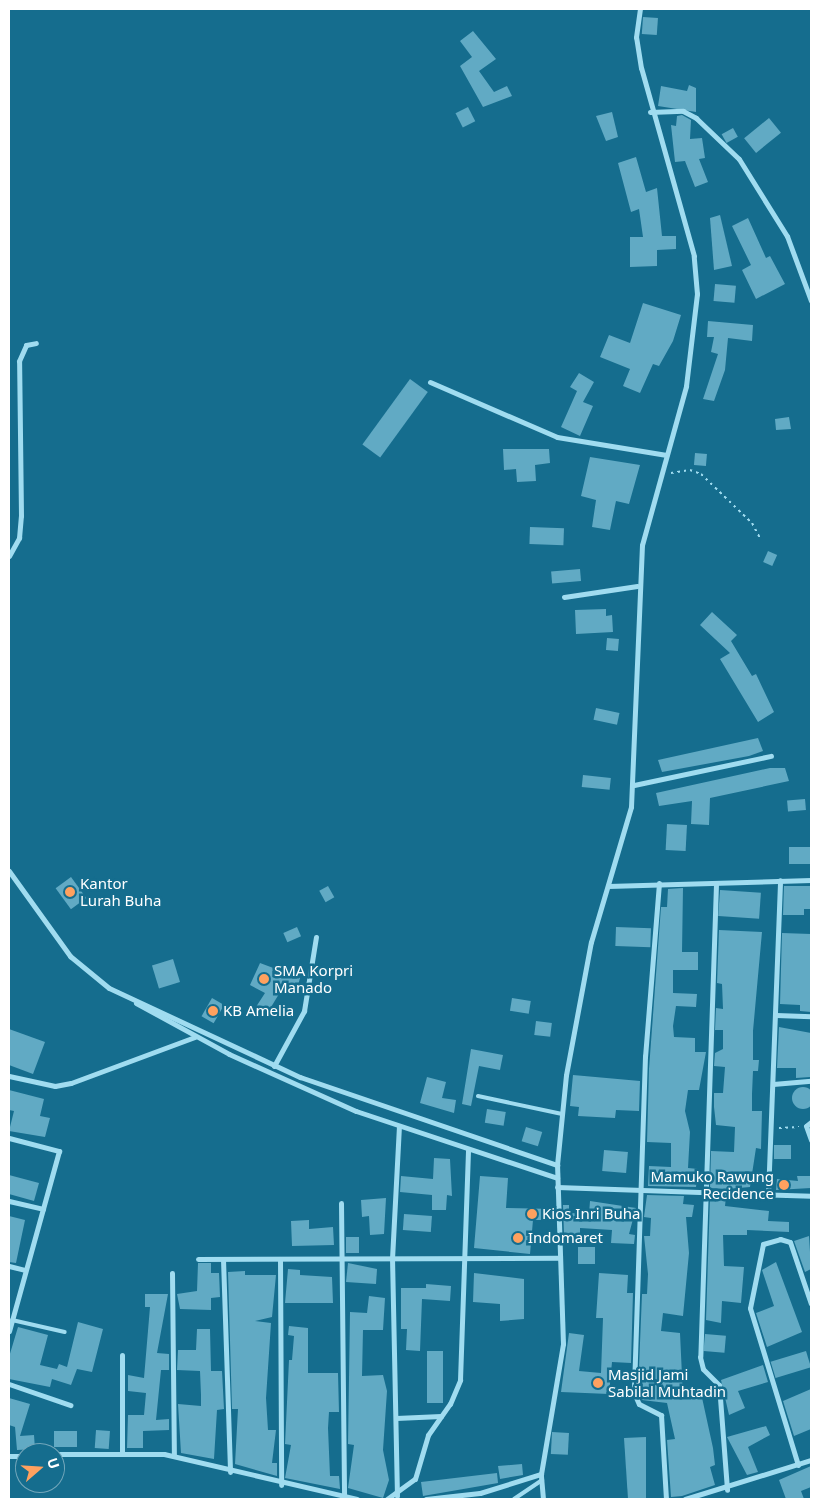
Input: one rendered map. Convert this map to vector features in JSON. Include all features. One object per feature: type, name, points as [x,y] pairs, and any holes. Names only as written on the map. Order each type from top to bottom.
[{"type":"street","points":[[543,1499],[542,1477],[562,1365],[557,1165],[562,1114],[582,981],[634,785],[637,586],[646,519],[667,455],[686,386],[697,294],[685,219],[650,112],[636,37],[638,10]]},
{"type":"street","points":[[650,112],[683,111],[696,118],[739,159],[787,236],[811,301]]},
{"type":"street","points":[[9,556],[19,538],[21,516],[19,361],[26,345],[36,343]]},
{"type":"street","points":[[430,382],[557,437],[667,455]]},
{"type":"street","points":[[564,597],[637,586]]},
{"type":"street","points":[[634,785],[771,756]]},
{"type":"street","points":[[9,871],[70,956],[90,976],[196,1037],[290,1084],[399,1127],[557,1178]]},
{"type":"street","points":[[768,1195],[780,880]]},
{"type":"street","points":[[608,886],[811,880]]},
{"type":"street","points":[[659,883],[645,1056],[634,1393],[639,1404],[661,1415],[666,1499]]},
{"type":"street","points":[[716,884],[700,1357],[703,1369],[719,1385],[727,1490]]},
{"type":"street","points":[[274,1066],[304,1011],[316,938]]},
{"type":"street","points":[[134,1002],[274,1066],[369,1104],[557,1165]]},
{"type":"street","points":[[776,1015],[811,1016]]},
{"type":"street","points":[[9,1076],[55,1086],[71,1083],[196,1037]]},
{"type":"street","points":[[773,1084],[811,1081]]},
{"type":"street","points":[[811,1122],[806,1126],[811,1140]]},
{"type":"street","points":[[397,1496],[392,1259],[399,1127]]},
{"type":"street","points":[[9,1138],[59,1152],[24,1270],[10,1326]]},
{"type":"street","points":[[387,1499],[397,1496],[415,1479],[428,1435],[455,1394],[462,1372],[468,1149]]},
{"type":"street","points":[[557,1188],[706,1191],[811,1196]]},
{"type":"street","points":[[9,1200],[43,1209]]},
{"type":"street","points":[[342,1203],[344,1498]]},
{"type":"street","points":[[798,1465],[752,1317],[750,1297],[763,1244],[780,1239],[790,1242],[811,1304]]},
{"type":"street","points":[[198,1259],[558,1258]]},
{"type":"street","points":[[223,1259],[230,1472]]},
{"type":"street","points":[[280,1259],[281,1485]]},
{"type":"street","points":[[9,1266],[24,1270]]},
{"type":"street","points":[[172,1274],[174,1456]]},
{"type":"street","points":[[122,1355],[122,1452]]},
{"type":"street","points":[[9,1384],[70,1405]]},
{"type":"street","points":[[396,1418],[441,1416]]},
{"type":"street","points":[[65,1454],[122,1452],[174,1456],[281,1485],[356,1499]]},
{"type":"street","points":[[685,1499],[727,1490],[811,1460]]},
{"type":"street","points":[[426,1499],[480,1493],[542,1477]]},
{"type":"lane","points":[[478,1096],[562,1114]]},
{"type":"lane","points":[[10,1326],[65,1332]]},
{"type":"lane","points":[[514,1499],[542,1477]]},
{"type":"path","points":[[661,470],[700,474],[752,523],[761,540]]},
{"type":"path","points":[[771,1129],[806,1126]]},
{"type":"building","points":[[643,17],[658,18],[657,35],[642,34]]},
{"type":"building","points":[[473,31],[496,59],[479,71],[494,92],[507,86],[512,96],[483,107],[460,66],[472,57],[460,41]]},
{"type":"building","points":[[689,85],[696,88],[696,112],[658,106],[661,86],[687,91]]},
{"type":"building","points":[[468,107],[475,121],[463,128],[456,113]]},
{"type":"building","points":[[612,112],[618,137],[606,141],[596,116]]},
{"type":"building","points":[[682,115],[691,120],[690,139],[702,138],[705,158],[699,159],[708,182],[695,187],[685,161],[675,162],[671,125],[676,126],[677,116]]},
{"type":"building","points":[[769,118],[781,133],[756,153],[744,138]]},
{"type":"building","points":[[733,128],[738,137],[726,143],[722,134]]},
{"type":"building","points":[[636,157],[646,192],[657,188],[662,236],[676,236],[676,249],[657,250],[657,266],[630,267],[630,237],[643,237],[639,209],[631,212],[618,163]]},
{"type":"building","points":[[720,215],[732,266],[714,270],[710,218]]},
{"type":"building","points":[[748,218],[766,258],[770,256],[785,284],[756,299],[742,270],[751,265],[732,226]]},
{"type":"building","points":[[715,284],[736,286],[734,303],[714,301]]},
{"type":"building","points":[[643,303],[681,315],[673,341],[659,366],[653,364],[640,393],[623,386],[630,369],[600,357],[609,335],[630,343]]},
{"type":"building","points":[[708,321],[753,325],[752,341],[728,338],[725,370],[714,401],[703,399],[718,354],[711,352],[714,337],[707,337]]},
{"type":"building","points":[[579,373],[594,382],[583,402],[593,406],[580,436],[561,427],[577,391],[570,387]]},
{"type":"building","points":[[410,379],[428,392],[380,457],[362,445]]},
{"type":"building","points":[[789,417],[791,429],[776,430],[775,419]]},
{"type":"building","points":[[503,449],[549,449],[550,463],[535,465],[536,481],[517,482],[516,469],[504,470]]},
{"type":"building","points":[[695,453],[707,454],[706,466],[694,465]]},
{"type":"building","points":[[590,457],[640,465],[629,504],[616,501],[610,530],[592,527],[596,500],[581,496]]},
{"type":"building","points":[[530,527],[564,528],[563,545],[529,544]]},
{"type":"building","points":[[768,551],[777,555],[772,566],[763,562]]},
{"type":"building","points":[[580,569],[581,581],[552,583],[551,572]]},
{"type":"building","points":[[606,609],[606,616],[612,615],[613,632],[576,634],[575,610]]},
{"type":"building","points":[[712,612],[737,635],[731,641],[752,676],[756,674],[774,712],[758,722],[720,659],[730,653],[700,625]]},
{"type":"building","points":[[607,638],[619,639],[618,651],[606,650]]},
{"type":"building","points":[[596,708],[619,713],[617,725],[594,720]]},
{"type":"building","points":[[758,738],[763,751],[749,756],[662,772],[658,760]]},
{"type":"building","points":[[770,768],[785,768],[789,781],[710,798],[709,825],[691,824],[692,801],[659,806],[656,793]]},
{"type":"building","points":[[583,775],[611,778],[610,790],[582,787]]},
{"type":"building","points":[[805,799],[806,810],[788,812],[787,801]]},
{"type":"building","points":[[667,824],[687,825],[686,851],[666,850]]},
{"type":"building","points":[[789,847],[810,847],[810,864],[789,864]]},
{"type":"building","name":"Kantor Lurah Buha","points":[[71,877],[86,898],[71,909],[56,888]]},
{"type":"building","points":[[328,886],[334,897],[326,902],[319,891]]},
{"type":"building","points":[[784,886],[811,886],[811,909],[804,909],[804,915],[783,915]]},
{"type":"building","points":[[683,888],[682,952],[698,952],[698,970],[673,970],[673,993],[697,994],[696,1007],[676,1006],[673,1026],[674,1037],[695,1038],[695,1052],[706,1052],[699,1090],[688,1090],[685,1111],[690,1132],[688,1168],[698,1169],[696,1187],[648,1186],[649,1166],[671,1167],[671,1143],[647,1142],[649,1069],[661,907],[667,907],[668,889]]},
{"type":"building","points":[[720,890],[761,893],[759,919],[718,916]]},
{"type":"building","points":[[297,927],[301,936],[287,942],[283,933]]},
{"type":"building","points":[[616,927],[651,928],[650,947],[615,946]]},
{"type":"building","points":[[719,930],[762,932],[753,1031],[753,1060],[759,1060],[758,1071],[753,1071],[752,1094],[752,1111],[762,1111],[761,1149],[756,1148],[750,1187],[727,1189],[710,1188],[711,1151],[734,1152],[735,1127],[716,1125],[714,1107],[714,1093],[723,1093],[725,1067],[714,1066],[715,1053],[723,1049],[723,1030],[715,1030],[716,1008],[723,1009],[722,984],[717,983]]},
{"type":"building","points":[[782,933],[811,934],[811,1012],[800,1011],[800,1005],[780,1004]]},
{"type":"building","points":[[173,959],[180,982],[159,988],[152,965]]},
{"type":"building","points":[[260,963],[300,978],[296,993],[282,989],[265,1017],[254,1010],[265,993],[250,985]]},
{"type":"building","name":"KB Amelia","points":[[212,998],[224,1005],[214,1023],[202,1016]]},
{"type":"building","points":[[512,998],[531,1001],[529,1014],[510,1011]]},
{"type":"building","points":[[536,1021],[552,1023],[550,1037],[534,1035]]},
{"type":"building","points":[[779,1027],[811,1033],[810,1077],[796,1078],[796,1068],[777,1068]]},
{"type":"building","points":[[9,1029],[45,1042],[33,1074],[9,1065]]},
{"type":"building","points":[[471,1049],[503,1055],[500,1070],[479,1066],[471,1106],[462,1104]]},
{"type":"building","points":[[573,1075],[640,1081],[639,1111],[616,1110],[615,1118],[578,1116],[579,1107],[570,1106]]},
{"type":"building","points":[[427,1077],[446,1082],[442,1098],[456,1100],[454,1113],[420,1103]]},
{"type":"building","points":[[803,1087],[811,1090],[814,1098],[811,1106],[803,1109],[795,1106],[792,1098],[795,1090]]},
{"type":"building","points":[[9,1090],[44,1099],[40,1116],[50,1118],[45,1137],[9,1131],[14,1111],[9,1110]]},
{"type":"building","points":[[487,1109],[506,1112],[504,1126],[485,1123]]},
{"type":"building","points":[[526,1127],[542,1132],[538,1146],[522,1141]]},
{"type":"building","points":[[774,1145],[791,1145],[791,1159],[774,1159]]},
{"type":"building","points":[[604,1150],[628,1152],[626,1173],[602,1171]]},
{"type":"building","points":[[434,1158],[450,1159],[452,1196],[447,1195],[446,1210],[432,1210],[432,1195],[400,1192],[401,1176],[433,1179]]},
{"type":"building","points":[[9,1175],[39,1183],[34,1201],[9,1194]]},
{"type":"building","points":[[480,1176],[508,1178],[506,1208],[554,1209],[554,1220],[533,1220],[530,1254],[474,1248]]},
{"type":"building","points":[[797,1176],[810,1176],[811,1188],[776,1190],[777,1179],[798,1181]]},
{"type":"building","points":[[647,1195],[684,1196],[683,1204],[694,1205],[692,1217],[686,1217],[689,1253],[683,1316],[663,1313],[661,1331],[680,1333],[683,1397],[701,1393],[713,1448],[715,1465],[710,1467],[715,1485],[682,1496],[671,1497],[667,1440],[675,1439],[667,1403],[642,1400],[638,1392],[642,1294],[647,1294],[648,1274],[644,1236],[650,1236],[651,1218],[644,1217]]},
{"type":"building","points":[[710,1197],[726,1197],[725,1206],[769,1211],[768,1221],[789,1222],[789,1232],[747,1230],[747,1235],[723,1235],[724,1266],[744,1267],[741,1303],[722,1301],[721,1323],[706,1320]]},
{"type":"building","points":[[386,1198],[384,1234],[370,1235],[369,1216],[362,1217],[361,1200]]},
{"type":"building","points":[[590,1201],[636,1208],[629,1234],[635,1235],[634,1244],[611,1243],[612,1230],[580,1228],[580,1235],[564,1234],[563,1205],[569,1205],[569,1213],[589,1214]]},
{"type":"building","points":[[404,1214],[432,1216],[431,1232],[403,1230]]},
{"type":"building","points":[[9,1216],[25,1220],[16,1263],[9,1262]]},
{"type":"building","points":[[309,1220],[309,1229],[333,1227],[334,1245],[292,1246],[291,1221]]},
{"type":"building","points":[[809,1236],[811,1269],[805,1272],[794,1241]]},
{"type":"building","points":[[346,1237],[359,1237],[359,1253],[346,1253]]},
{"type":"building","points":[[578,1247],[595,1247],[595,1264],[578,1264]]},
{"type":"building","points":[[776,1262],[802,1332],[767,1347],[756,1313],[774,1306],[762,1270]]},
{"type":"building","points":[[198,1263],[211,1263],[211,1273],[219,1273],[220,1297],[211,1298],[211,1310],[180,1309],[177,1294],[197,1291]]},
{"type":"building","points":[[348,1263],[377,1269],[376,1284],[346,1282]]},
{"type":"building","points":[[288,1269],[300,1270],[300,1275],[332,1277],[333,1303],[285,1303]]},
{"type":"building","points":[[245,1271],[245,1275],[276,1275],[272,1317],[255,1321],[271,1323],[266,1398],[268,1430],[276,1430],[272,1463],[277,1463],[277,1476],[235,1464],[238,1409],[232,1409],[228,1272]]},
{"type":"building","points":[[474,1273],[524,1279],[524,1319],[500,1321],[500,1304],[473,1302]]},
{"type":"building","points":[[599,1273],[628,1275],[627,1293],[633,1293],[631,1363],[612,1362],[609,1394],[561,1392],[569,1333],[584,1335],[579,1371],[601,1373],[603,1318],[596,1318]]},
{"type":"building","points":[[426,1284],[451,1286],[450,1301],[422,1299],[420,1351],[406,1350],[407,1329],[401,1329],[401,1288],[426,1288]]},
{"type":"building","points":[[145,1294],[168,1294],[157,1353],[169,1354],[169,1370],[161,1370],[156,1420],[169,1419],[169,1430],[143,1431],[143,1448],[127,1448],[128,1415],[144,1415],[146,1393],[128,1391],[128,1375],[144,1378],[150,1307],[145,1307]]},
{"type":"building","points":[[369,1296],[385,1298],[383,1330],[363,1330],[362,1376],[383,1375],[387,1391],[383,1450],[389,1480],[383,1498],[348,1488],[354,1445],[348,1444],[350,1312],[367,1313]]},
{"type":"building","points":[[78,1322],[103,1329],[92,1372],[77,1369],[71,1385],[52,1379],[50,1387],[9,1379],[9,1357],[18,1327],[48,1335],[40,1365],[57,1369],[59,1364],[67,1367]]},
{"type":"building","points":[[289,1326],[308,1328],[308,1373],[338,1373],[339,1412],[329,1412],[328,1428],[330,1476],[339,1476],[340,1489],[285,1478],[291,1445],[285,1444],[289,1360],[292,1360],[294,1336],[288,1335]]},
{"type":"building","points":[[197,1329],[210,1329],[211,1371],[222,1371],[224,1409],[217,1410],[214,1459],[181,1453],[178,1404],[201,1406],[201,1395],[200,1371],[177,1370],[178,1350],[196,1350]]},
{"type":"building","points":[[705,1334],[726,1336],[724,1353],[704,1351]]},
{"type":"building","points":[[427,1351],[443,1351],[443,1403],[427,1403]]},
{"type":"building","points":[[806,1351],[811,1367],[776,1378],[771,1362]]},
{"type":"building","points":[[763,1365],[768,1382],[738,1391],[745,1408],[729,1415],[721,1380]]},
{"type":"building","points":[[811,1389],[811,1429],[794,1436],[783,1401]]},
{"type":"building","points":[[9,1398],[30,1404],[20,1436],[34,1435],[35,1443],[16,1443],[15,1427],[9,1425]]},
{"type":"building","points":[[766,1426],[770,1435],[748,1447],[758,1472],[747,1475],[727,1437]]},
{"type":"building","points":[[96,1430],[110,1431],[109,1449],[95,1448]]},
{"type":"building","points":[[54,1431],[77,1431],[77,1447],[65,1447],[65,1443],[54,1443]]},
{"type":"building","points":[[552,1432],[569,1433],[568,1455],[551,1454]]},
{"type":"building","points":[[646,1437],[646,1499],[628,1499],[624,1438]]},
{"type":"building","points":[[522,1464],[523,1475],[500,1479],[498,1466]]},
{"type":"building","points":[[811,1466],[811,1487],[801,1491],[804,1499],[786,1499],[779,1480]]},
{"type":"building","points":[[497,1473],[498,1483],[423,1496],[421,1482]]},
{"type":"place","name":"Kantor Lurah Buha","points":[[70,892]]},
{"type":"place","name":"SMA Korpri Manado","points":[[264,979]]},
{"type":"place","name":"KB Amelia","points":[[213,1011]]},
{"type":"place","name":"Mamuko Rawung Recidence","points":[[784,1185]]},
{"type":"place","name":"Kios Inri Buha","points":[[532,1214]]},
{"type":"place","name":"Indomaret","points":[[518,1238]]},
{"type":"place","name":"Masjid Jami Sabilal Muhtadin","points":[[598,1383]]}]
